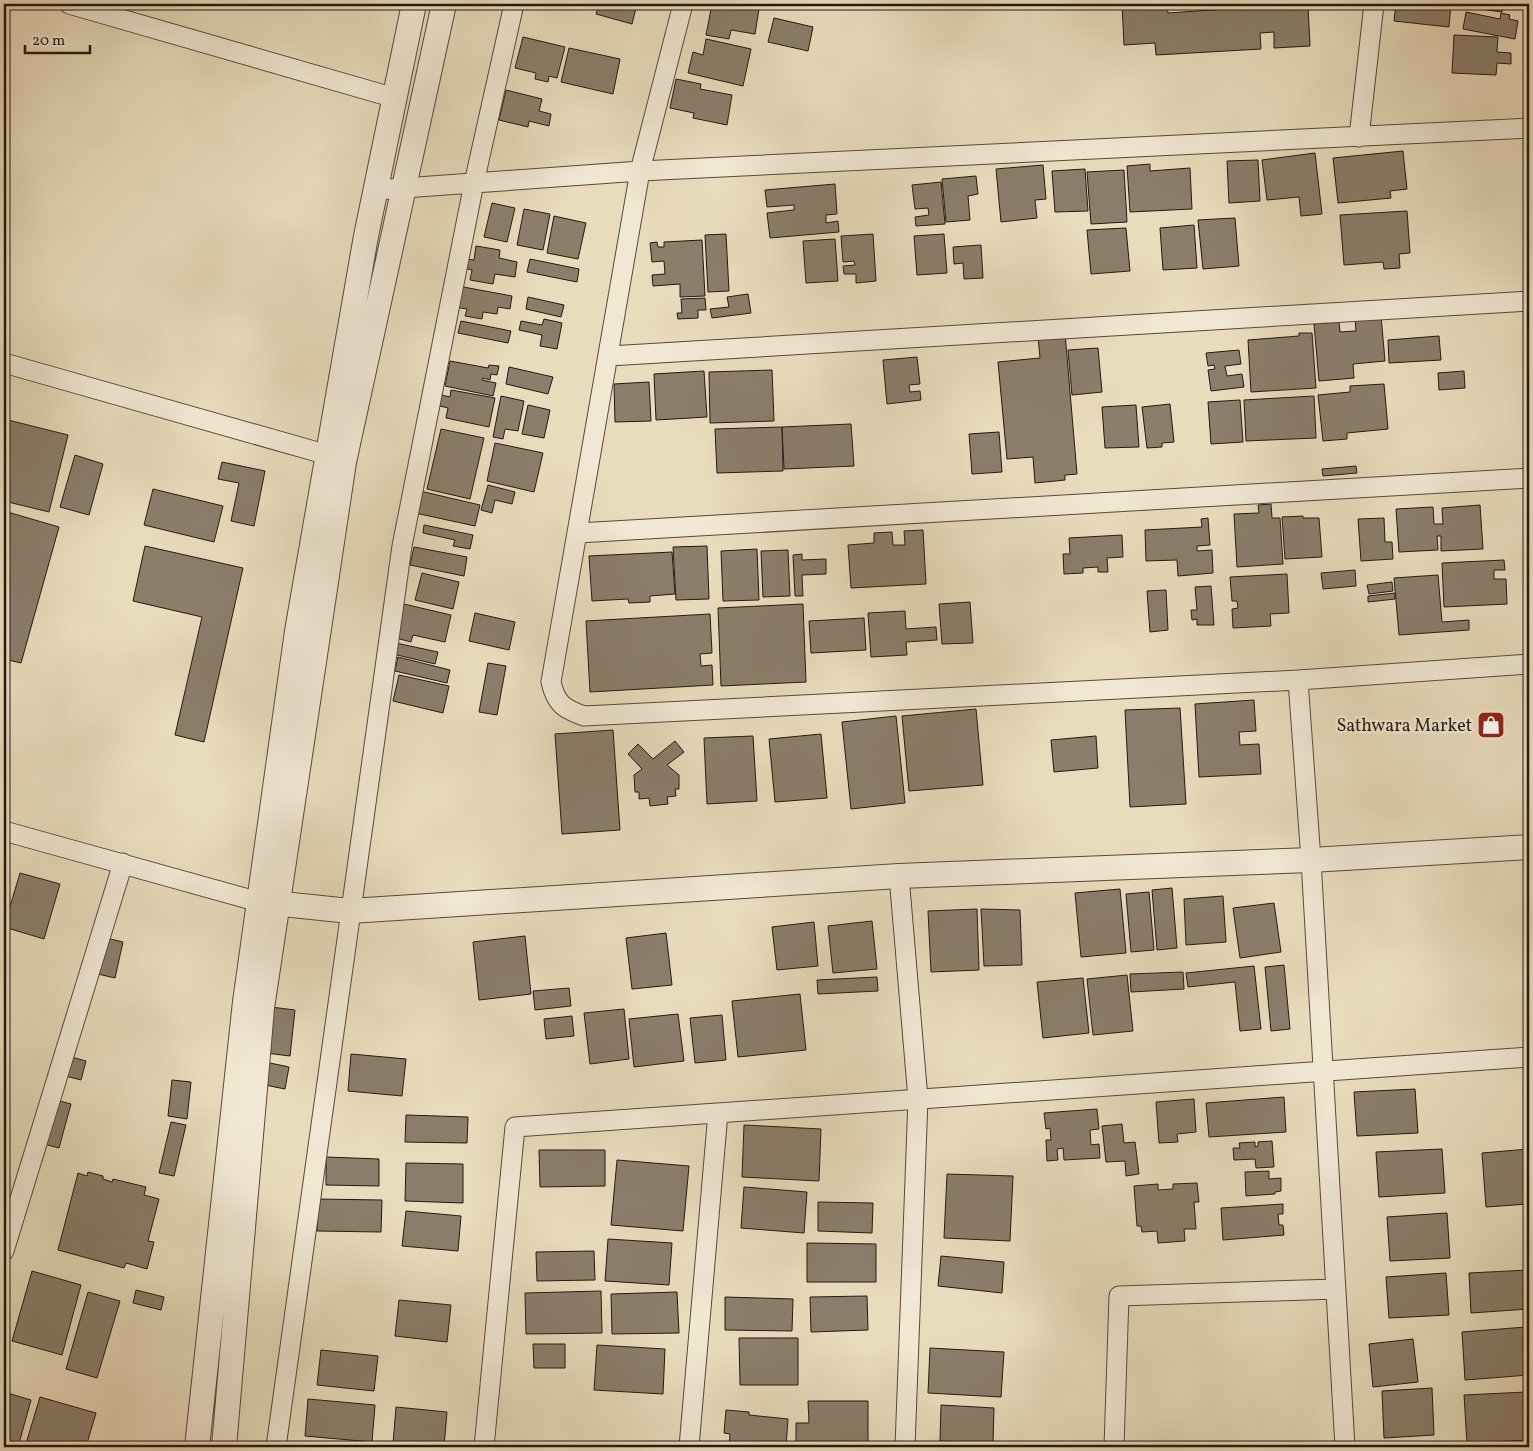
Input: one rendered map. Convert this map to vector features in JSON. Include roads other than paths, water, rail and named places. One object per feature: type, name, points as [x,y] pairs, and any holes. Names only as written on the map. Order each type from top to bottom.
[{"type":"street","points":[[69,4],[395,98]]},
{"type":"street","points":[[224,1447],[262,1008],[269,903],[297,630],[366,236],[414,4]]},
{"type":"street","points":[[197,1447],[244,1012],[269,903],[344,462],[403,188],[424,104],[444,4]]},
{"type":"street","points":[[276,1447],[402,546],[474,183],[514,4]]},
{"type":"street","points":[[683,4],[640,171],[552,682],[555,696],[566,710],[584,716],[1298,680],[1529,664]]},
{"type":"street","points":[[1359,136],[1374,4]]},
{"type":"street","points":[[376,190],[640,171],[1529,128]]},
{"type":"street","points":[[608,356],[1529,301]]},
{"type":"street","points":[[4,363],[328,455]]},
{"type":"street","points":[[578,533],[1529,478]]},
{"type":"street","points":[[1298,680],[1311,860],[1345,1447]]},
{"type":"street","points":[[4,831],[269,903],[350,911],[900,876],[1311,860],[1529,848]]},
{"type":"street","points":[[4,1251],[124,863]]},
{"type":"street","points":[[900,876],[918,1099],[905,1447]]},
{"type":"street","points":[[484,1447],[515,1126],[1529,1058]]},
{"type":"street","points":[[689,1447],[718,1113]]},
{"type":"street","points":[[1114,1447],[1119,1296],[1336,1289]]},
{"type":"place","name":"Sathwara Market","points":[[1491,725]]}]
